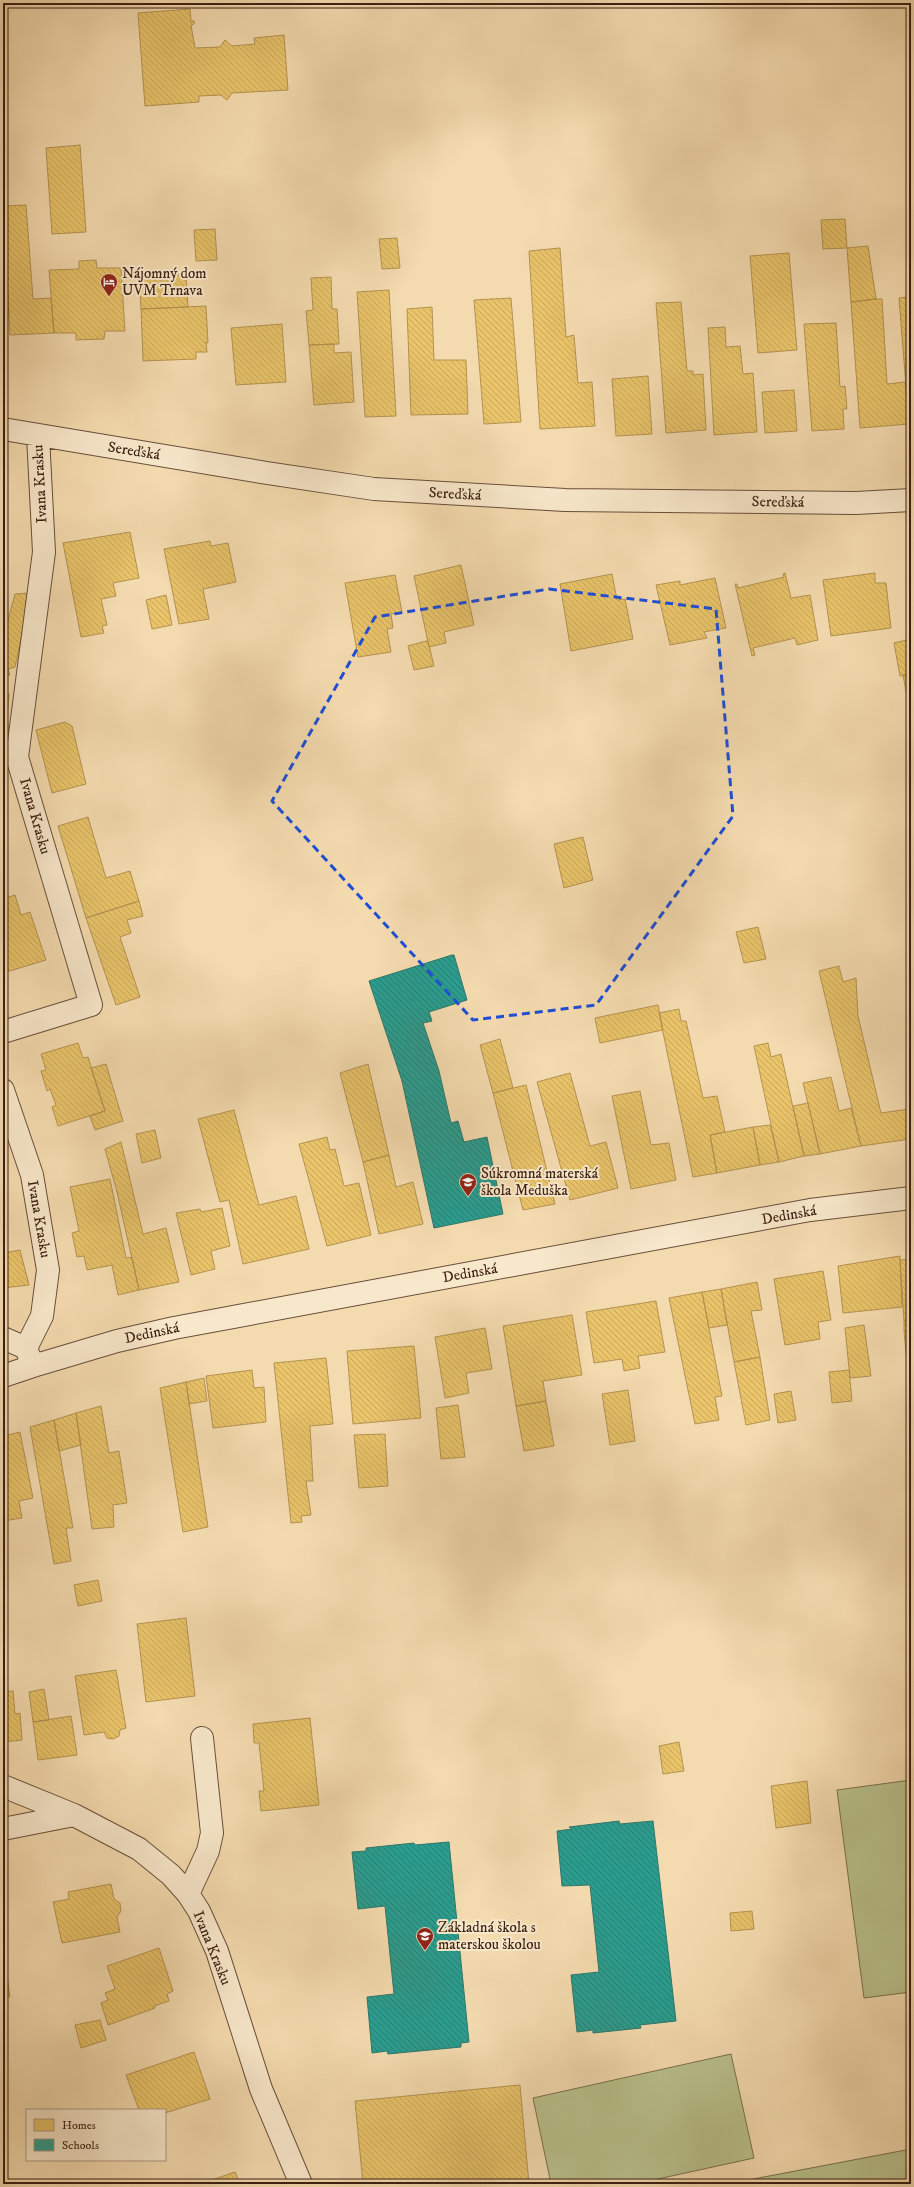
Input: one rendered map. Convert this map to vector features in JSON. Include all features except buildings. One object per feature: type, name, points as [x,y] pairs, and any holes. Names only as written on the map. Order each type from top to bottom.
[{"type":"street","name":"Sereďská","points":[[3,429],[38,436],[374,489],[565,500],[856,503],[911,500]]},
{"type":"street","name":"Ivana Krasku","points":[[3,1032],[91,1005],[17,757],[44,552],[38,436]]},
{"type":"street","name":"Ivana Krasku","points":[[3,1090],[32,1175],[48,1270],[42,1316],[29,1357]]},
{"type":"street","name":"Dedinská","points":[[3,1376],[29,1357],[117,1341],[174,1328],[810,1210],[911,1198]]},
{"type":"street","points":[[3,1338],[29,1357]]},
{"type":"street","points":[[188,1894],[208,1851],[212,1833],[202,1738]]},
{"type":"street","name":"Ivana Krasku","points":[[3,1786],[74,1815],[139,1849],[170,1875],[188,1894],[199,1911],[217,1951],[261,2089],[301,2184]]},
{"type":"street","points":[[3,1829],[74,1815]]},
{"type":"highlighted area","points":[[549,589],[716,609],[733,816],[596,1005],[473,1020],[272,801],[375,617]]},
{"type":"green space","points":[[911,1780],[911,1992],[864,1998],[837,1790]]},
{"type":"green space","points":[[731,2054],[754,2158],[635,2184],[551,2184],[533,2098]]},
{"type":"green space","points":[[911,2149],[911,2184],[727,2184]]},
{"type":"place","name":"Nájomný dom UVM Trnava","points":[[109,297]]},
{"type":"place","name":"Súkromná materská škola Meduška","points":[[468,1197]]},
{"type":"place","name":"Základná škola s materskou školou","points":[[425,1951]]}]
